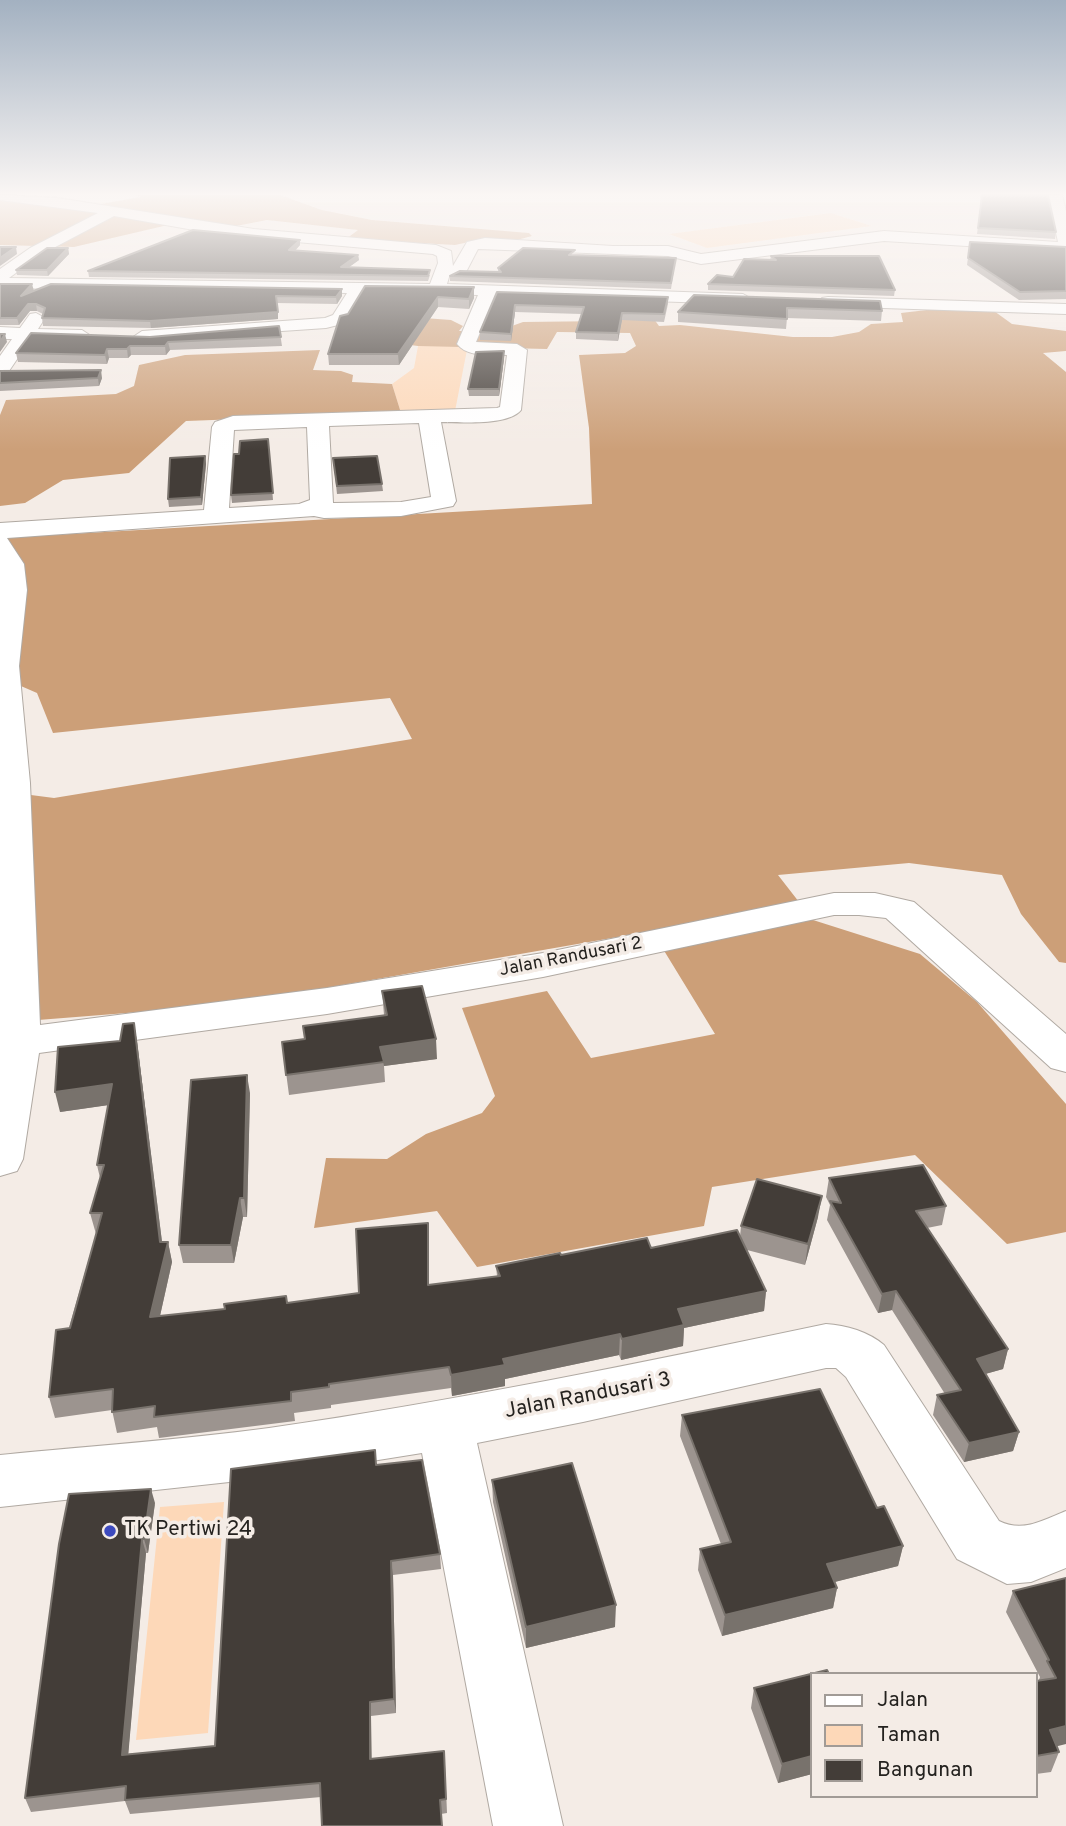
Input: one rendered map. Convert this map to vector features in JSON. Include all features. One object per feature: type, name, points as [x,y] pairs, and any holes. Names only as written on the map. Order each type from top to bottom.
[{"type":"street","points":[[208,331],[233,285],[238,280]]},
{"type":"street","points":[[0,283],[358,288],[440,282],[488,291],[767,300]]},
{"type":"street","points":[[0,371],[23,334],[64,284]]},
{"type":"street","points":[[832,284],[836,302]]},
{"type":"street","points":[[0,334],[114,337],[333,321],[340,318],[358,288]]},
{"type":"street","points":[[216,517],[223,427],[233,422],[500,414],[510,410],[517,350],[474,348],[466,344],[488,291]]},
{"type":"street","points":[[808,301],[1066,309]]},
{"type":"street","points":[[0,371],[25,371]]},
{"type":"street","points":[[0,531],[316,508],[324,511],[431,506],[444,500],[429,416]]},
{"type":"street","points":[[316,508],[322,502],[318,420]]},
{"type":"street","points":[[0,544],[11,564],[13,590],[4,666],[13,783],[10,1041],[0,1159]]},
{"type":"street","name":"Jalan Randusari 2","points":[[10,1041],[327,1001],[556,962],[834,904],[855,903],[879,904],[900,910],[1066,1058]]},
{"type":"street","name":"Jalan Randusari 3","points":[[0,1481],[266,1453],[445,1425],[583,1399],[826,1346],[840,1346],[854,1350],[865,1361],[978,1541],[1007,1556],[1031,1554],[1064,1543]]},
{"type":"street","points":[[445,1425],[528,1826]]},
{"type":"green space","points":[[418,346],[475,346],[467,350],[455,411],[401,413],[392,384],[414,368]]},
{"type":"green space","points":[[224,1502],[208,1733],[136,1740],[160,1507]]},
{"type":"shaded area","points":[[944,308],[994,311],[1012,324],[1066,331],[1066,351],[1043,353],[1066,372],[1066,963],[1059,962],[1021,914],[1002,875],[909,863],[778,875],[813,920],[920,954],[977,1002],[1066,1104],[1066,1232],[1007,1244],[915,1155],[712,1187],[704,1226],[477,1267],[437,1211],[314,1228],[326,1158],[387,1159],[426,1134],[482,1113],[495,1096],[462,1008],[547,991],[591,1058],[715,1034],[652,931],[228,1005],[0,1023],[0,791],[54,798],[412,739],[390,698],[53,733],[37,693],[14,683],[0,538],[592,504],[589,428],[579,355],[625,353],[636,346],[630,333],[557,332],[547,349],[418,346],[388,342],[410,317],[451,320],[463,326],[459,331],[498,331],[523,322],[608,321],[624,317],[654,319],[659,326],[680,325],[793,337],[832,337],[859,332],[871,324],[903,322],[901,313]]},
{"type":"shaded area","points":[[320,350],[313,370],[341,371],[353,375],[352,382],[392,384],[401,413],[186,421],[129,473],[63,480],[25,503],[0,506],[0,415],[6,400],[116,394],[134,386],[139,365],[185,355]]},
{"type":"building","points":[[583,280],[672,280],[671,283]]},
{"type":"building","points":[[712,280],[890,280],[895,290],[708,284]]},
{"type":"building","points":[[1002,280],[1066,280],[1066,291],[1020,292]]},
{"type":"building","points":[[0,284],[32,284],[21,296],[51,284],[342,289],[336,297],[276,296],[278,312],[150,321],[42,318],[45,308],[36,304],[28,304],[17,318],[0,318]]},
{"type":"building","points":[[365,286],[474,287],[469,299],[438,297],[398,354],[328,354],[340,316],[348,314]]},
{"type":"building","points":[[497,292],[668,297],[664,314],[622,313],[618,333],[576,332],[584,307],[515,305],[511,334],[480,332]]},
{"type":"building","points":[[694,295],[880,301],[882,311],[787,308],[787,319],[678,312]]},
{"type":"building","points":[[279,326],[281,337],[168,342],[165,346],[107,349],[105,355],[16,353],[31,333],[150,337]]},
{"type":"building","points":[[504,351],[499,389],[468,389],[476,352]]},
{"type":"building","points":[[101,370],[98,378],[0,383],[0,371]]},
{"type":"building","points":[[268,439],[273,493],[231,495],[234,454],[239,454],[240,441]]},
{"type":"building","points":[[205,456],[201,497],[168,499],[170,458]]},
{"type":"building","points":[[377,456],[382,484],[337,486],[333,458]]},
{"type":"building","points":[[422,986],[436,1039],[380,1047],[384,1062],[286,1075],[282,1042],[305,1039],[303,1026],[387,1015],[382,991]]},
{"type":"building","points":[[134,1023],[160,1242],[168,1242],[150,1317],[225,1309],[224,1304],[286,1296],[287,1303],[359,1293],[356,1229],[428,1223],[428,1285],[500,1276],[496,1266],[560,1253],[561,1255],[647,1238],[651,1248],[737,1230],[766,1291],[678,1309],[684,1325],[622,1339],[620,1334],[503,1359],[505,1365],[451,1375],[449,1367],[329,1384],[329,1387],[291,1392],[291,1401],[154,1417],[155,1406],[112,1412],[113,1389],[49,1397],[56,1330],[70,1328],[102,1213],[90,1213],[104,1165],[97,1165],[112,1084],[55,1092],[58,1047],[120,1041],[123,1024]]},
{"type":"building","points":[[247,1075],[244,1198],[240,1198],[231,1245],[179,1245],[191,1080]]},
{"type":"building","points":[[923,1165],[946,1206],[916,1211],[1008,1349],[977,1359],[1019,1432],[969,1443],[937,1395],[961,1390],[896,1291],[882,1294],[830,1201],[841,1203],[829,1178]]},
{"type":"building","points":[[757,1179],[822,1196],[808,1244],[741,1226]]},
{"type":"building","points":[[820,1389],[877,1508],[884,1506],[903,1546],[827,1564],[837,1588],[725,1615],[700,1549],[731,1542],[682,1415]]},
{"type":"building","points":[[375,1450],[376,1465],[422,1460],[440,1554],[391,1561],[394,1699],[370,1702],[370,1759],[444,1751],[446,1799],[440,1800],[442,1826],[322,1826],[320,1783],[125,1800],[126,1786],[25,1798],[59,1544],[69,1494],[151,1489],[142,1539],[122,1755],[215,1746],[231,1469]]},
{"type":"building","points":[[572,1463],[616,1605],[526,1627],[492,1480]]},
{"type":"building","points":[[1066,1578],[1066,1726],[1050,1730],[1059,1752],[1038,1756],[1038,1681],[1056,1678],[1013,1591]]},
{"type":"building","points":[[810,1674],[810,1757],[782,1764],[754,1688]]},
{"type":"place","name":"TK Pertiwi 24","points":[[110,1531]]}]
